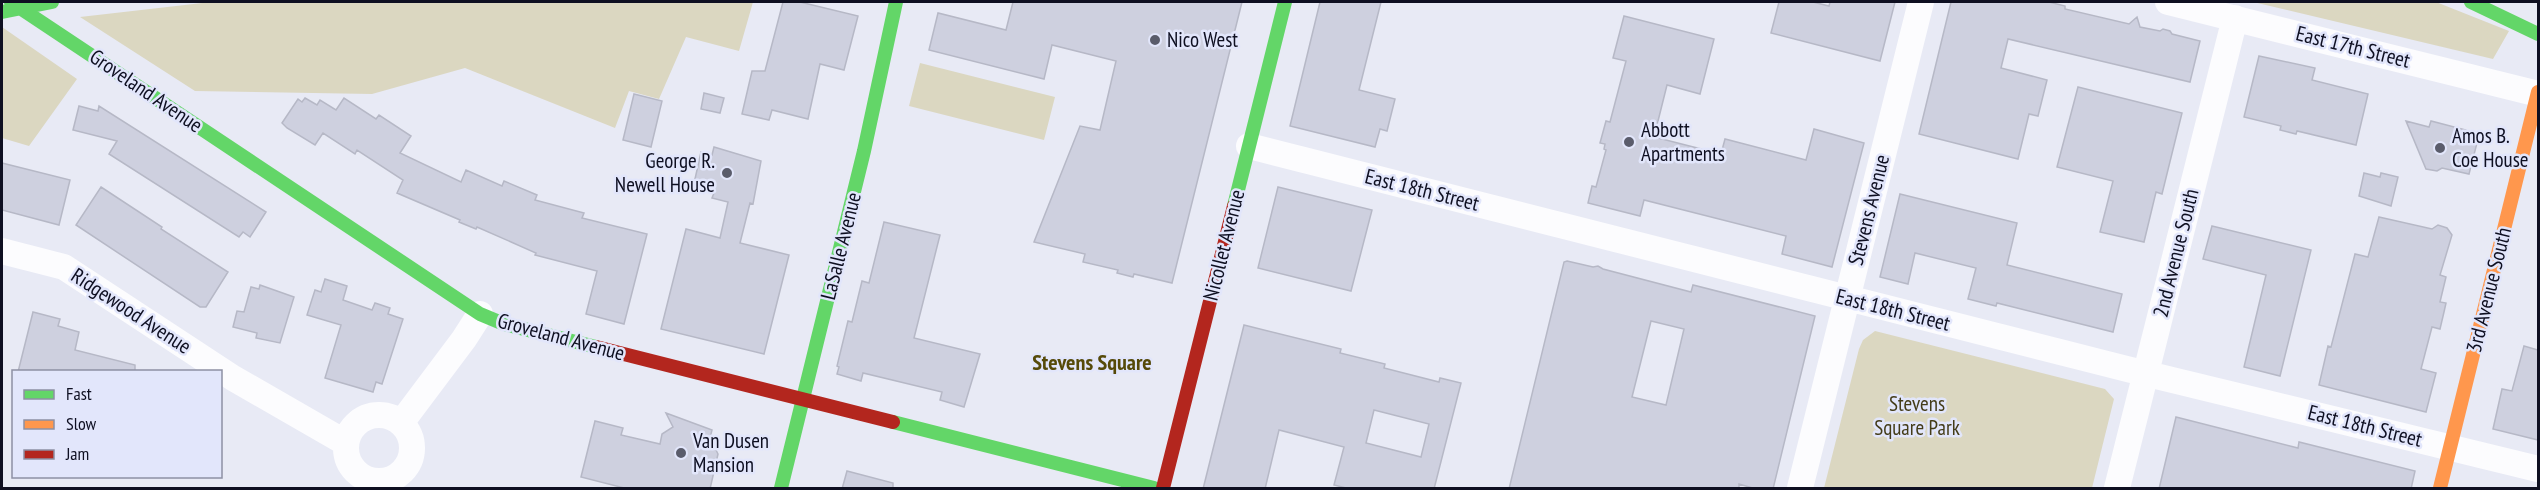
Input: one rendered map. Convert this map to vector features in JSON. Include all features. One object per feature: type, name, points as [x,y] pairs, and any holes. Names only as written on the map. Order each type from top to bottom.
[{"type":"main road","name":"Groveland Avenue","points":[[11,2],[480,314],[504,324],[1154,489]]},
{"type":"main road","points":[[2,12],[52,2]]},
{"type":"main road","name":"LaSalle Avenue","points":[[781,489],[867,140],[896,2]]},
{"type":"main road","name":"Nicollet Avenue","points":[[1163,489],[1285,2]]},
{"type":"main road","points":[[2471,2],[2538,34]]},
{"type":"main road","name":"3rd Avenue South","points":[[2440,489],[2538,93]]},
{"type":"street","name":"Stevens Avenue","points":[[1800,489],[1920,2]]},
{"type":"street","name":"East 17th Street","points":[[2168,2],[2538,93]]},
{"type":"street","name":"2nd Avenue South","points":[[2117,489],[2235,18]]},
{"type":"street","name":"East 18th Street","points":[[1249,146],[2146,374],[2538,469]]},
{"type":"street","name":"Ridgewood Avenue","points":[[2,251],[64,267],[221,370]]},
{"type":"street","points":[[401,423],[480,314]]},
{"type":"street","name":"Ridgewood Avenue","points":[[222,371],[346,442]]},
{"type":"street","points":[[382,414],[401,423],[412,441],[412,452],[410,462],[393,483],[371,481],[352,469],[347,458],[346,442],[354,426],[362,419],[382,414]]},
{"type":"green space","points":[[211,2],[753,2],[739,51],[686,37],[659,99],[629,91],[615,128],[465,68],[372,94],[195,91],[80,17]]},
{"type":"green space","points":[[2253,2],[2436,2],[2509,31],[2493,59]]},
{"type":"green space","points":[[2,27],[77,79],[29,146],[2,138]]},
{"type":"green space","points":[[920,63],[1055,97],[1044,140],[909,106]]},
{"type":"green space","name":"Stevens Square Park","points":[[1875,331],[2105,389],[2114,399],[2092,488],[1824,488],[1859,349],[1863,340]]},
{"type":"building","points":[[783,2],[800,2],[858,16],[844,70],[820,64],[808,119],[772,110],[769,120],[742,114],[752,71],[765,71]]},
{"type":"building","points":[[1013,2],[1242,2],[1172,283],[1134,274],[1133,277],[1117,273],[1118,270],[1083,262],[1085,254],[1034,242],[1080,126],[1100,130],[1116,61],[1052,45],[1044,79],[929,50],[938,13],[1006,30]]},
{"type":"building","points":[[1320,2],[1381,2],[1359,90],[1395,99],[1387,131],[1380,129],[1375,147],[1290,126]]},
{"type":"building","points":[[1779,2],[1813,2],[1829,6],[1830,2],[1895,2],[1880,61],[1771,33]]},
{"type":"building","points":[[1951,2],[2049,2],[2065,6],[2065,9],[2129,24],[2137,17],[2140,27],[2160,31],[2163,29],[2172,34],[2200,41],[2190,82],[2008,39],[2001,68],[2047,80],[2038,116],[2029,114],[2018,159],[1919,134]]},
{"type":"building","name":"Abbott Apartments","points":[[1624,16],[1714,39],[1700,94],[1667,85],[1655,133],[1659,134],[1658,138],[1721,154],[1725,139],[1806,160],[1814,129],[1864,143],[1832,267],[1782,254],[1786,236],[1644,200],[1640,216],[1588,203],[1592,186],[1596,187],[1606,150],[1604,149],[1605,144],[1600,143],[1606,121],[1610,122],[1626,61],[1613,58]]},
{"type":"building","points":[[2259,56],[2315,68],[2312,80],[2368,94],[2356,145],[2297,131],[2296,134],[2280,130],[2281,126],[2244,117]]},
{"type":"building","points":[[2078,87],[2182,113],[2162,194],[2156,192],[2144,242],[2100,232],[2113,181],[2057,167]]},
{"type":"building","points":[[704,93],[724,98],[720,113],[701,109]]},
{"type":"building","points":[[634,94],[662,101],[651,147],[623,140]]},
{"type":"building","points":[[305,98],[317,105],[320,100],[336,110],[344,98],[376,119],[379,115],[411,136],[400,153],[461,182],[466,170],[502,186],[504,181],[537,195],[535,200],[584,213],[582,218],[647,234],[624,324],[586,314],[597,271],[535,255],[536,253],[477,227],[476,229],[459,222],[460,220],[397,193],[403,180],[357,150],[355,154],[323,133],[315,145],[287,128],[282,123],[298,99],[302,102]]},
{"type":"building","points":[[79,106],[98,111],[99,106],[266,212],[250,237],[243,232],[239,237],[109,154],[117,141],[73,130]]},
{"type":"building","name":"Amos B. Coe House","points":[[2406,121],[2429,127],[2431,121],[2466,130],[2468,136],[2478,139],[2469,174],[2442,168],[2437,171],[2426,169]]},
{"type":"building","points":[[714,147],[761,161],[753,204],[750,203],[740,243],[789,255],[764,354],[661,329],[686,229],[720,238],[728,202],[712,198],[714,193],[693,188],[701,152],[712,155]]},
{"type":"building","points":[[2,163],[70,180],[59,225],[2,210]]},
{"type":"building","points":[[2364,173],[2380,177],[2381,173],[2398,177],[2391,206],[2359,196]]},
{"type":"building","points":[[101,187],[228,272],[206,307],[200,307],[76,225]]},
{"type":"building","points":[[1278,187],[1372,210],[1351,291],[1258,268]]},
{"type":"building","points":[[1900,194],[2017,223],[2007,265],[2122,294],[2113,332],[1997,303],[1996,306],[1968,299],[1976,268],[1915,253],[1908,284],[1880,277]]},
{"type":"building","points":[[2379,217],[2432,229],[2438,225],[2447,228],[2452,235],[2440,275],[2446,277],[2440,302],[2446,303],[2444,312],[2440,329],[2432,327],[2421,369],[2436,373],[2426,412],[2319,385],[2355,254],[2368,257]]},
{"type":"building","points":[[884,222],[940,235],[914,338],[980,354],[964,407],[940,400],[942,392],[863,373],[861,381],[837,374],[848,321],[852,322],[862,281],[869,283]]},
{"type":"building","points":[[2212,226],[2311,250],[2280,376],[2244,367],[2266,275],[2203,259]]},
{"type":"building","points":[[1564,262],[1598,266],[1691,292],[1693,285],[1815,316],[1773,489],[1756,489],[1739,484],[1739,489],[1509,489]],"holes":[[[1651,321],[1684,329],[1666,405],[1632,397]]]},
{"type":"building","points":[[325,279],[347,286],[343,300],[372,310],[375,303],[390,308],[388,314],[403,319],[382,384],[376,382],[373,392],[325,378],[341,325],[307,315],[315,290],[321,292]]},
{"type":"building","points":[[260,285],[294,297],[280,343],[256,338],[257,333],[233,327],[237,311],[244,312],[251,287],[259,289]]},
{"type":"building","points":[[33,312],[60,319],[58,326],[79,332],[75,350],[135,365],[135,370],[18,370]]},
{"type":"building","points":[[1244,325],[1341,349],[1340,353],[1385,364],[1384,368],[1439,382],[1440,378],[1461,383],[1434,489],[1350,489],[1334,485],[1344,447],[1279,430],[1265,489],[1203,489]],"holes":[[[1374,410],[1429,424],[1421,457],[1366,443]]]},
{"type":"building","points":[[2524,346],[2538,350],[2538,440],[2493,429],[2502,389],[2512,391]]},
{"type":"building","points":[[666,413],[712,430],[710,438],[718,454],[710,489],[628,489],[581,477],[595,421],[623,428],[621,435],[660,444],[662,434],[673,427]]},
{"type":"building","points":[[2176,417],[2298,448],[2299,442],[2415,471],[2411,489],[2159,489]]},
{"type":"building","points":[[847,471],[893,483],[893,489],[842,489]]},
{"type":"traffic: fast","points":[[11,2],[480,314],[504,324],[596,347]]},
{"type":"traffic: fast","points":[[2,12],[52,2]]},
{"type":"traffic: fast","points":[[781,488],[864,151],[896,2]]},
{"type":"traffic: fast","points":[[1234,206],[1285,2]]},
{"type":"traffic: fast","points":[[2471,2],[2538,34]]},
{"type":"traffic: fast","points":[[893,422],[1154,488]]},
{"type":"traffic: slow","points":[[2440,488],[2538,92]]},
{"type":"traffic: jam","points":[[1163,488],[1234,206]]},
{"type":"traffic: jam","points":[[596,347],[893,422]]},
{"type":"place","name":"Nico West","points":[[1155,40]]},
{"type":"place","name":"Abbott Apartments","points":[[1629,142]]},
{"type":"place","name":"Amos B. Coe House","points":[[2440,148]]},
{"type":"place","name":"George R. Newell House","points":[[727,173]]},
{"type":"place","name":"Van Dusen Mansion","points":[[681,453]]},
{"type":"district","name":"Stevens Square","points":[[1092,362]]}]
